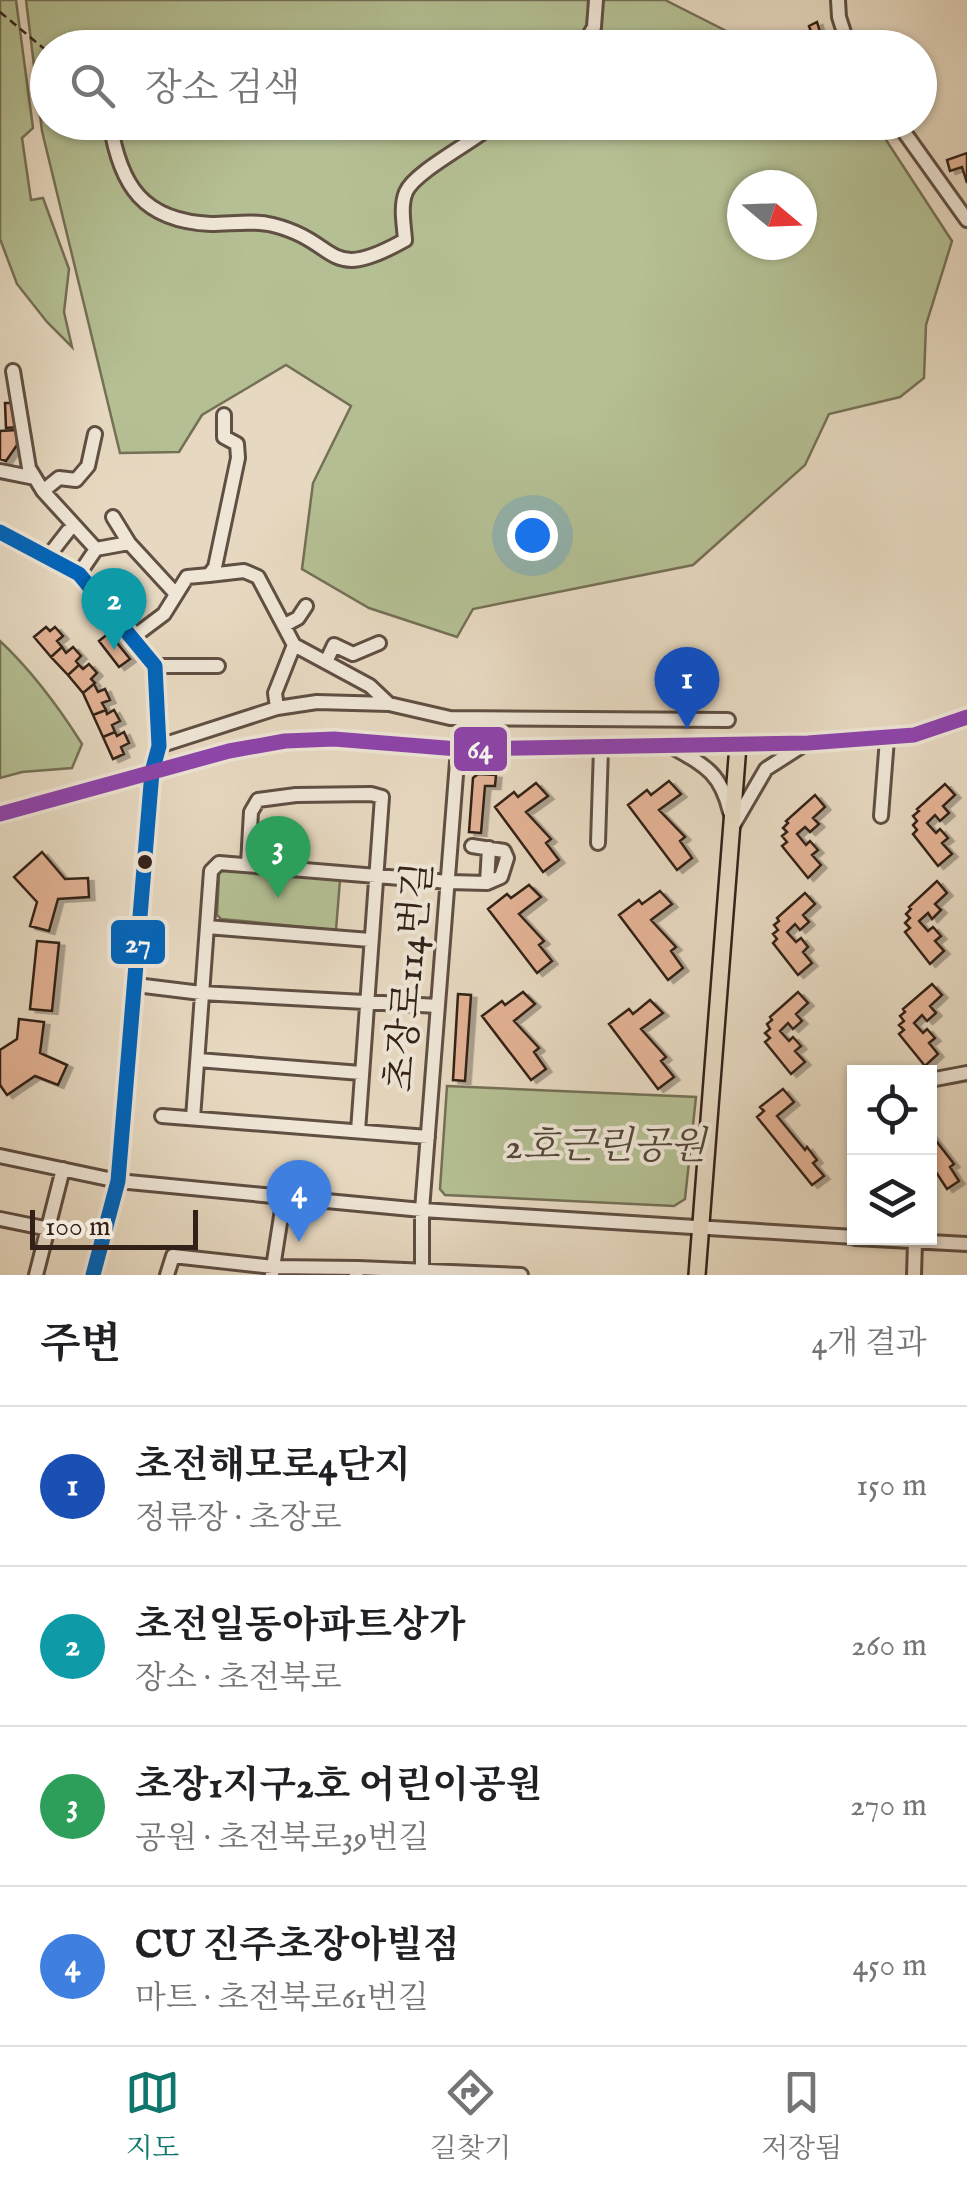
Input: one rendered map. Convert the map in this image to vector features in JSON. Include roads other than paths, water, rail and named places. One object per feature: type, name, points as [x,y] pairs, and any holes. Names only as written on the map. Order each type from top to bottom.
[{"type":"main road","points":[[698,1275],[738,745]]},
{"type":"street","points":[[592,30],[596,0]]},
{"type":"street","points":[[838,0],[843,30]]},
{"type":"street","points":[[113,140],[132,192],[171,220],[290,229],[343,262],[374,258],[405,240],[406,192],[418,176],[475,140]]},
{"type":"street","points":[[911,140],[967,220]]},
{"type":"street","points":[[13,371],[28,468],[43,491],[96,549]]},
{"type":"street","points":[[209,575],[215,567],[238,458],[237,444],[224,437],[224,415]]},
{"type":"street","points":[[43,491],[59,478],[76,480],[88,466],[95,434]]},
{"type":"street","points":[[0,471],[35,478]]},
{"type":"street","points":[[113,517],[129,543],[175,592]]},
{"type":"street","points":[[47,558],[68,530]]},
{"type":"street","points":[[0,532],[79,574],[155,666],[159,746],[152,772],[118,1181],[94,1275]]},
{"type":"street","points":[[79,574],[96,549],[129,543]]},
{"type":"street","points":[[132,638],[164,614],[187,577],[244,571],[258,577],[294,646],[370,686],[389,704]]},
{"type":"street","points":[[285,624],[298,618],[306,606]]},
{"type":"street","points":[[326,662],[334,645],[353,654],[380,643]]},
{"type":"street","points":[[277,708],[275,693],[294,646]]},
{"type":"street","points":[[155,666],[218,666]]},
{"type":"street","points":[[159,746],[277,708],[317,702],[389,704],[450,718],[728,720]]},
{"type":"street","points":[[0,814],[230,751],[284,741],[352,740],[458,749],[808,743],[914,736],[967,717]]},
{"type":"street","points":[[881,816],[887,739]]},
{"type":"street","points":[[733,826],[766,769],[808,743]]},
{"type":"street","points":[[672,746],[703,764],[725,789],[733,826]]},
{"type":"street","points":[[598,843],[600,748]]},
{"type":"street","name":"초장로114번길","points":[[422,1274],[422,1210],[458,749]]},
{"type":"street","points":[[248,864],[251,812],[258,800],[296,794],[382,797],[358,1132]]},
{"type":"street","points":[[192,1118],[206,927],[212,872],[219,863],[449,882],[487,882],[501,877],[507,858],[504,851],[472,846]]},
{"type":"street","points":[[206,927],[370,940]]},
{"type":"street","points":[[136,984],[201,992],[438,1006]]},
{"type":"street","points":[[198,1060],[361,1073]]},
{"type":"street","points":[[937,1079],[967,1073]]},
{"type":"street","points":[[162,1116],[428,1137]]},
{"type":"street","points":[[0,1156],[118,1181],[284,1197],[422,1210],[847,1237]]},
{"type":"street","points":[[36,1275],[63,1169]]},
{"type":"street","points":[[272,1271],[284,1197]]},
{"type":"street","points":[[0,1220],[48,1229]]},
{"type":"street","points":[[937,1243],[967,1244]]},
{"type":"street","points":[[914,1275],[915,1245]]},
{"type":"street","points":[[167,1275],[173,1256],[272,1271],[522,1275]]},
{"type":"place","name":"초전일동아파트상가","points":[[114,650]]},
{"type":"place","name":"초전해모로4단지","points":[[687,729]]},
{"type":"place","name":"초장1지구2호 어린이공원","points":[[278,898]]},
{"type":"place","name":"CU 진주초장아빌점","points":[[299,1242]]},
{"type":"park label","name":"2호근린공원","points":[[606,1148]]}]
